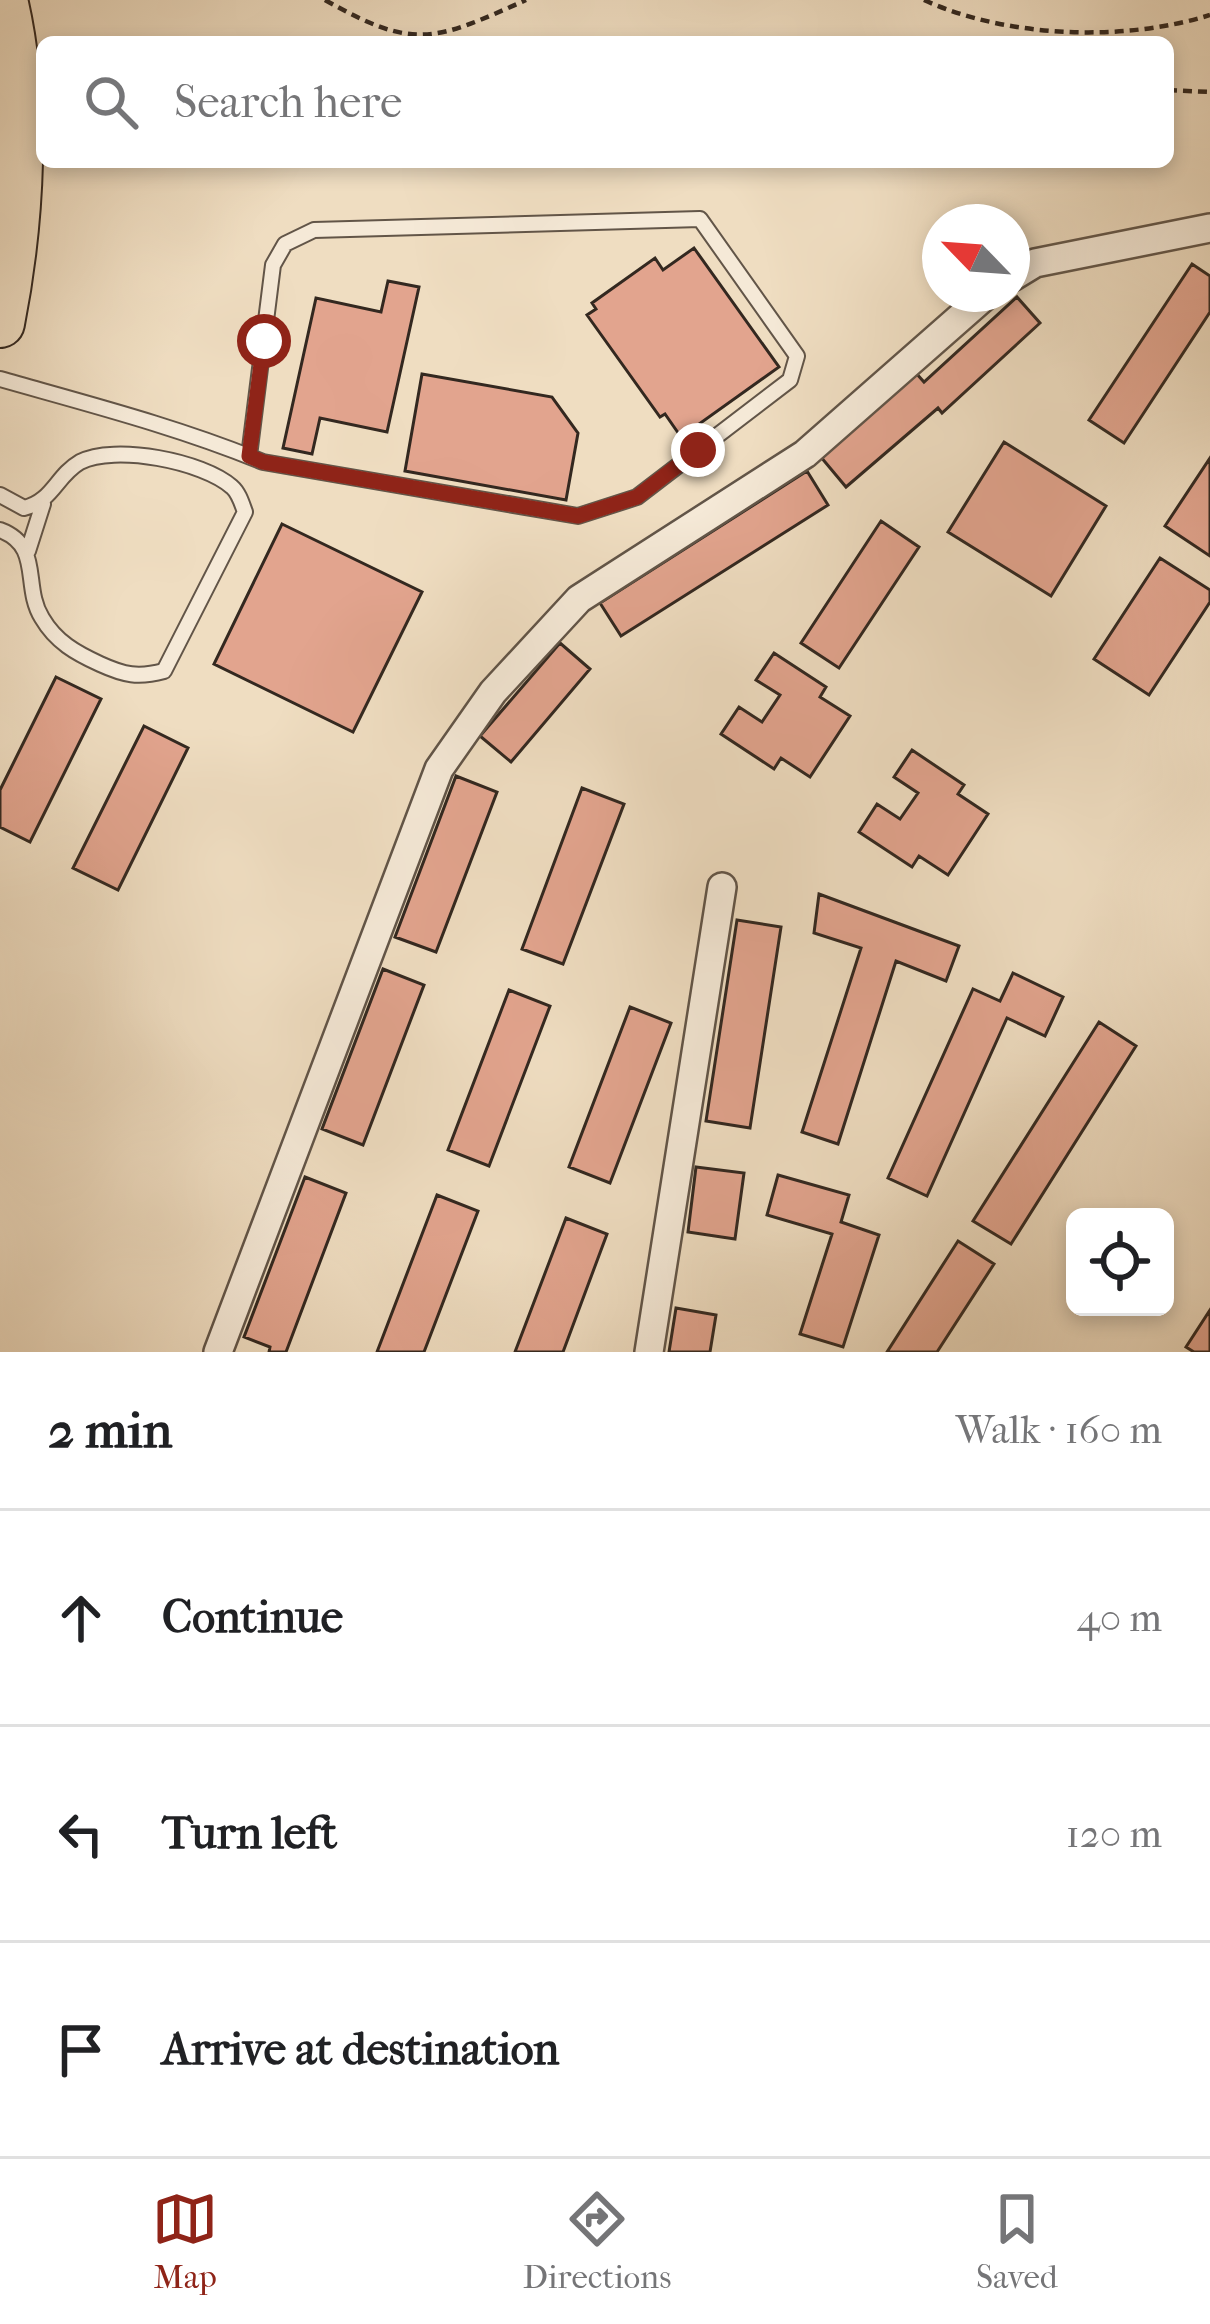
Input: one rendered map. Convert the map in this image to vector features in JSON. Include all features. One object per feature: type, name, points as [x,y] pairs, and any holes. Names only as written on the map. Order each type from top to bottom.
[{"type":"highway","points":[[0,323],[14,252],[16,145],[11,33],[3,0]]},
{"type":"street","points":[[1030,266],[1210,228]]},
{"type":"street","points":[[218,1352],[440,769],[494,692],[579,599],[805,454],[967,312]]},
{"type":"street","points":[[649,1352],[722,886]]},
{"type":"lane","points":[[0,379],[249,456],[578,516],[637,497],[790,380],[797,356],[700,219],[314,230],[285,244],[273,265],[249,456]]},
{"type":"lane","points":[[129,451],[216,478],[235,488],[245,512],[164,671],[142,677],[125,676],[68,649],[40,616],[28,551],[43,504],[74,465],[100,454],[129,451]]},
{"type":"lane","points":[[0,495],[24,508],[43,504]]},
{"type":"lane","points":[[0,530],[15,536],[28,551]]},
{"type":"path","points":[[326,0],[388,34],[425,36],[526,0]]},
{"type":"path","points":[[924,0],[947,10],[1032,28],[1162,30],[1210,15]]},
{"type":"path","points":[[1174,90],[1210,92]]},
{"type":"building","points":[[694,248],[779,367],[681,437],[665,414],[660,417],[587,315],[596,309],[592,303],[655,258],[663,270]]},
{"type":"building","points":[[1192,264],[1210,276],[1210,312],[1124,443],[1089,420]]},
{"type":"building","points":[[388,281],[419,287],[387,432],[320,418],[312,454],[283,448],[316,298],[381,312]]},
{"type":"building","points":[[1001,312],[1030,312],[1040,323],[942,413],[938,408],[846,487],[820,456],[916,373],[924,382]]},
{"type":"building","points":[[422,374],[552,397],[578,433],[566,500],[405,471]]},
{"type":"building","points":[[1004,442],[1106,506],[1051,596],[948,532]]},
{"type":"building","points":[[1210,458],[1210,556],[1165,526]]},
{"type":"building","points":[[807,471],[828,505],[621,636],[600,603]]},
{"type":"building","points":[[881,521],[919,547],[839,668],[801,643]]},
{"type":"building","points":[[282,524],[422,592],[353,732],[214,664]]},
{"type":"building","points":[[1160,558],[1210,590],[1210,602],[1149,695],[1094,659]]},
{"type":"building","points":[[560,643],[590,669],[511,762],[480,736]]},
{"type":"building","points":[[774,653],[826,687],[820,697],[850,716],[810,777],[781,758],[774,769],[721,734],[739,707],[762,722],[780,695],[756,680]]},
{"type":"building","points":[[56,677],[101,699],[30,842],[0,827],[0,790]]},
{"type":"building","points":[[144,726],[188,748],[118,890],[73,868]]},
{"type":"building","points":[[912,750],[964,785],[958,794],[988,814],[948,875],[919,856],[912,867],[859,832],[877,804],[900,819],[918,793],[894,777]]},
{"type":"building","points":[[456,776],[497,792],[436,952],[395,937]]},
{"type":"building","points":[[582,788],[624,804],[563,964],[522,949]]},
{"type":"building","points":[[819,894],[959,946],[946,981],[896,961],[838,1144],[802,1132],[861,948],[814,933]]},
{"type":"building","points":[[737,920],[781,927],[750,1128],[706,1121]]},
{"type":"building","points":[[383,969],[424,985],[363,1145],[322,1129]]},
{"type":"building","points":[[1013,973],[1063,997],[1045,1036],[1007,1018],[927,1196],[888,1178],[973,989],[1000,1001]]},
{"type":"building","points":[[509,990],[550,1006],[489,1166],[448,1150]]},
{"type":"building","points":[[630,1007],[671,1023],[610,1183],[569,1167]]},
{"type":"building","points":[[1099,1022],[1136,1046],[1011,1244],[973,1221]]},
{"type":"building","points":[[696,1167],[744,1173],[735,1239],[688,1232]]},
{"type":"building","points":[[778,1175],[849,1195],[841,1222],[879,1235],[843,1347],[800,1334],[832,1234],[767,1215]]},
{"type":"building","points":[[305,1177],[346,1193],[286,1352],[269,1352],[270,1347],[244,1337]]},
{"type":"building","points":[[437,1195],[478,1211],[424,1352],[377,1352]]},
{"type":"building","points":[[566,1218],[607,1234],[563,1352],[515,1352]]},
{"type":"building","points":[[958,1241],[994,1264],[937,1352],[887,1352]]},
{"type":"building","points":[[676,1308],[716,1315],[710,1352],[669,1352]]},
{"type":"building","points":[[1210,1310],[1210,1352],[1194,1352],[1186,1347]]},
{"type":"route","points":[[264,341],[249,456],[263,462],[578,516],[637,497],[698,450]]}]
